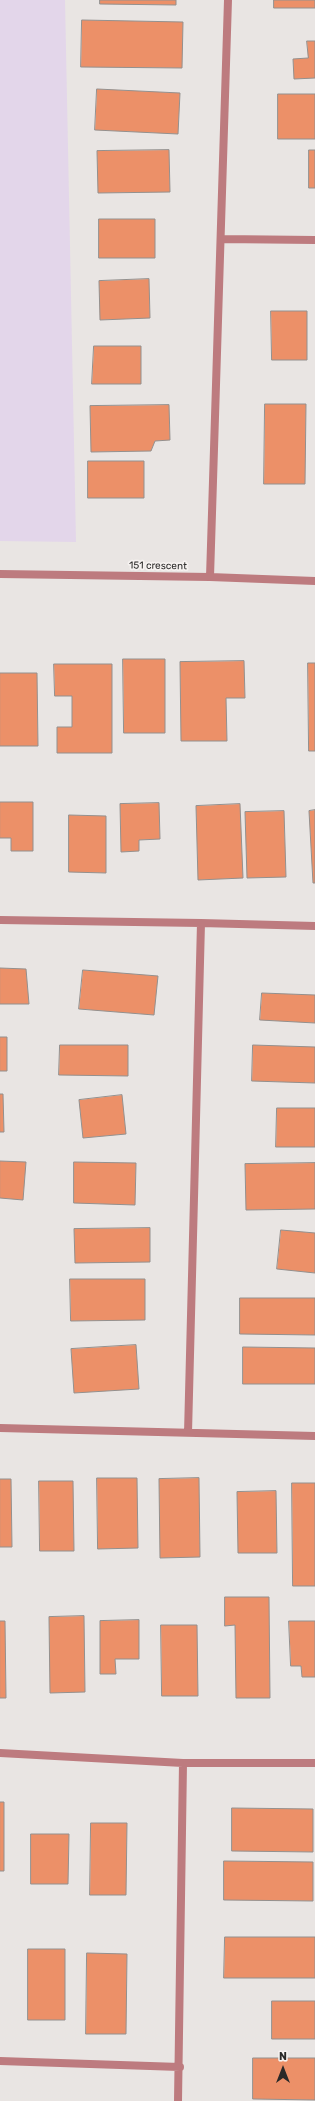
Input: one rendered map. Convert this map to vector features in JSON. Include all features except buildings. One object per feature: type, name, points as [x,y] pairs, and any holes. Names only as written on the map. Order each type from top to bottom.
[{"type":"street","points":[[210,577],[228,0]]},
{"type":"street","points":[[221,239],[315,240]]},
{"type":"street","name":"151 crescent","points":[[0,574],[210,577],[315,581]]},
{"type":"street","points":[[0,920],[315,926]]},
{"type":"street","points":[[188,1433],[201,923]]},
{"type":"street","points":[[0,1428],[315,1436]]},
{"type":"street","points":[[0,1753],[183,1763],[315,1763]]},
{"type":"street","points":[[178,2101],[180,2067],[183,1763]]},
{"type":"street","points":[[0,2061],[180,2067]]},
{"type":"shaded area","points":[[0,0],[65,0],[76,542],[0,541]]}]
